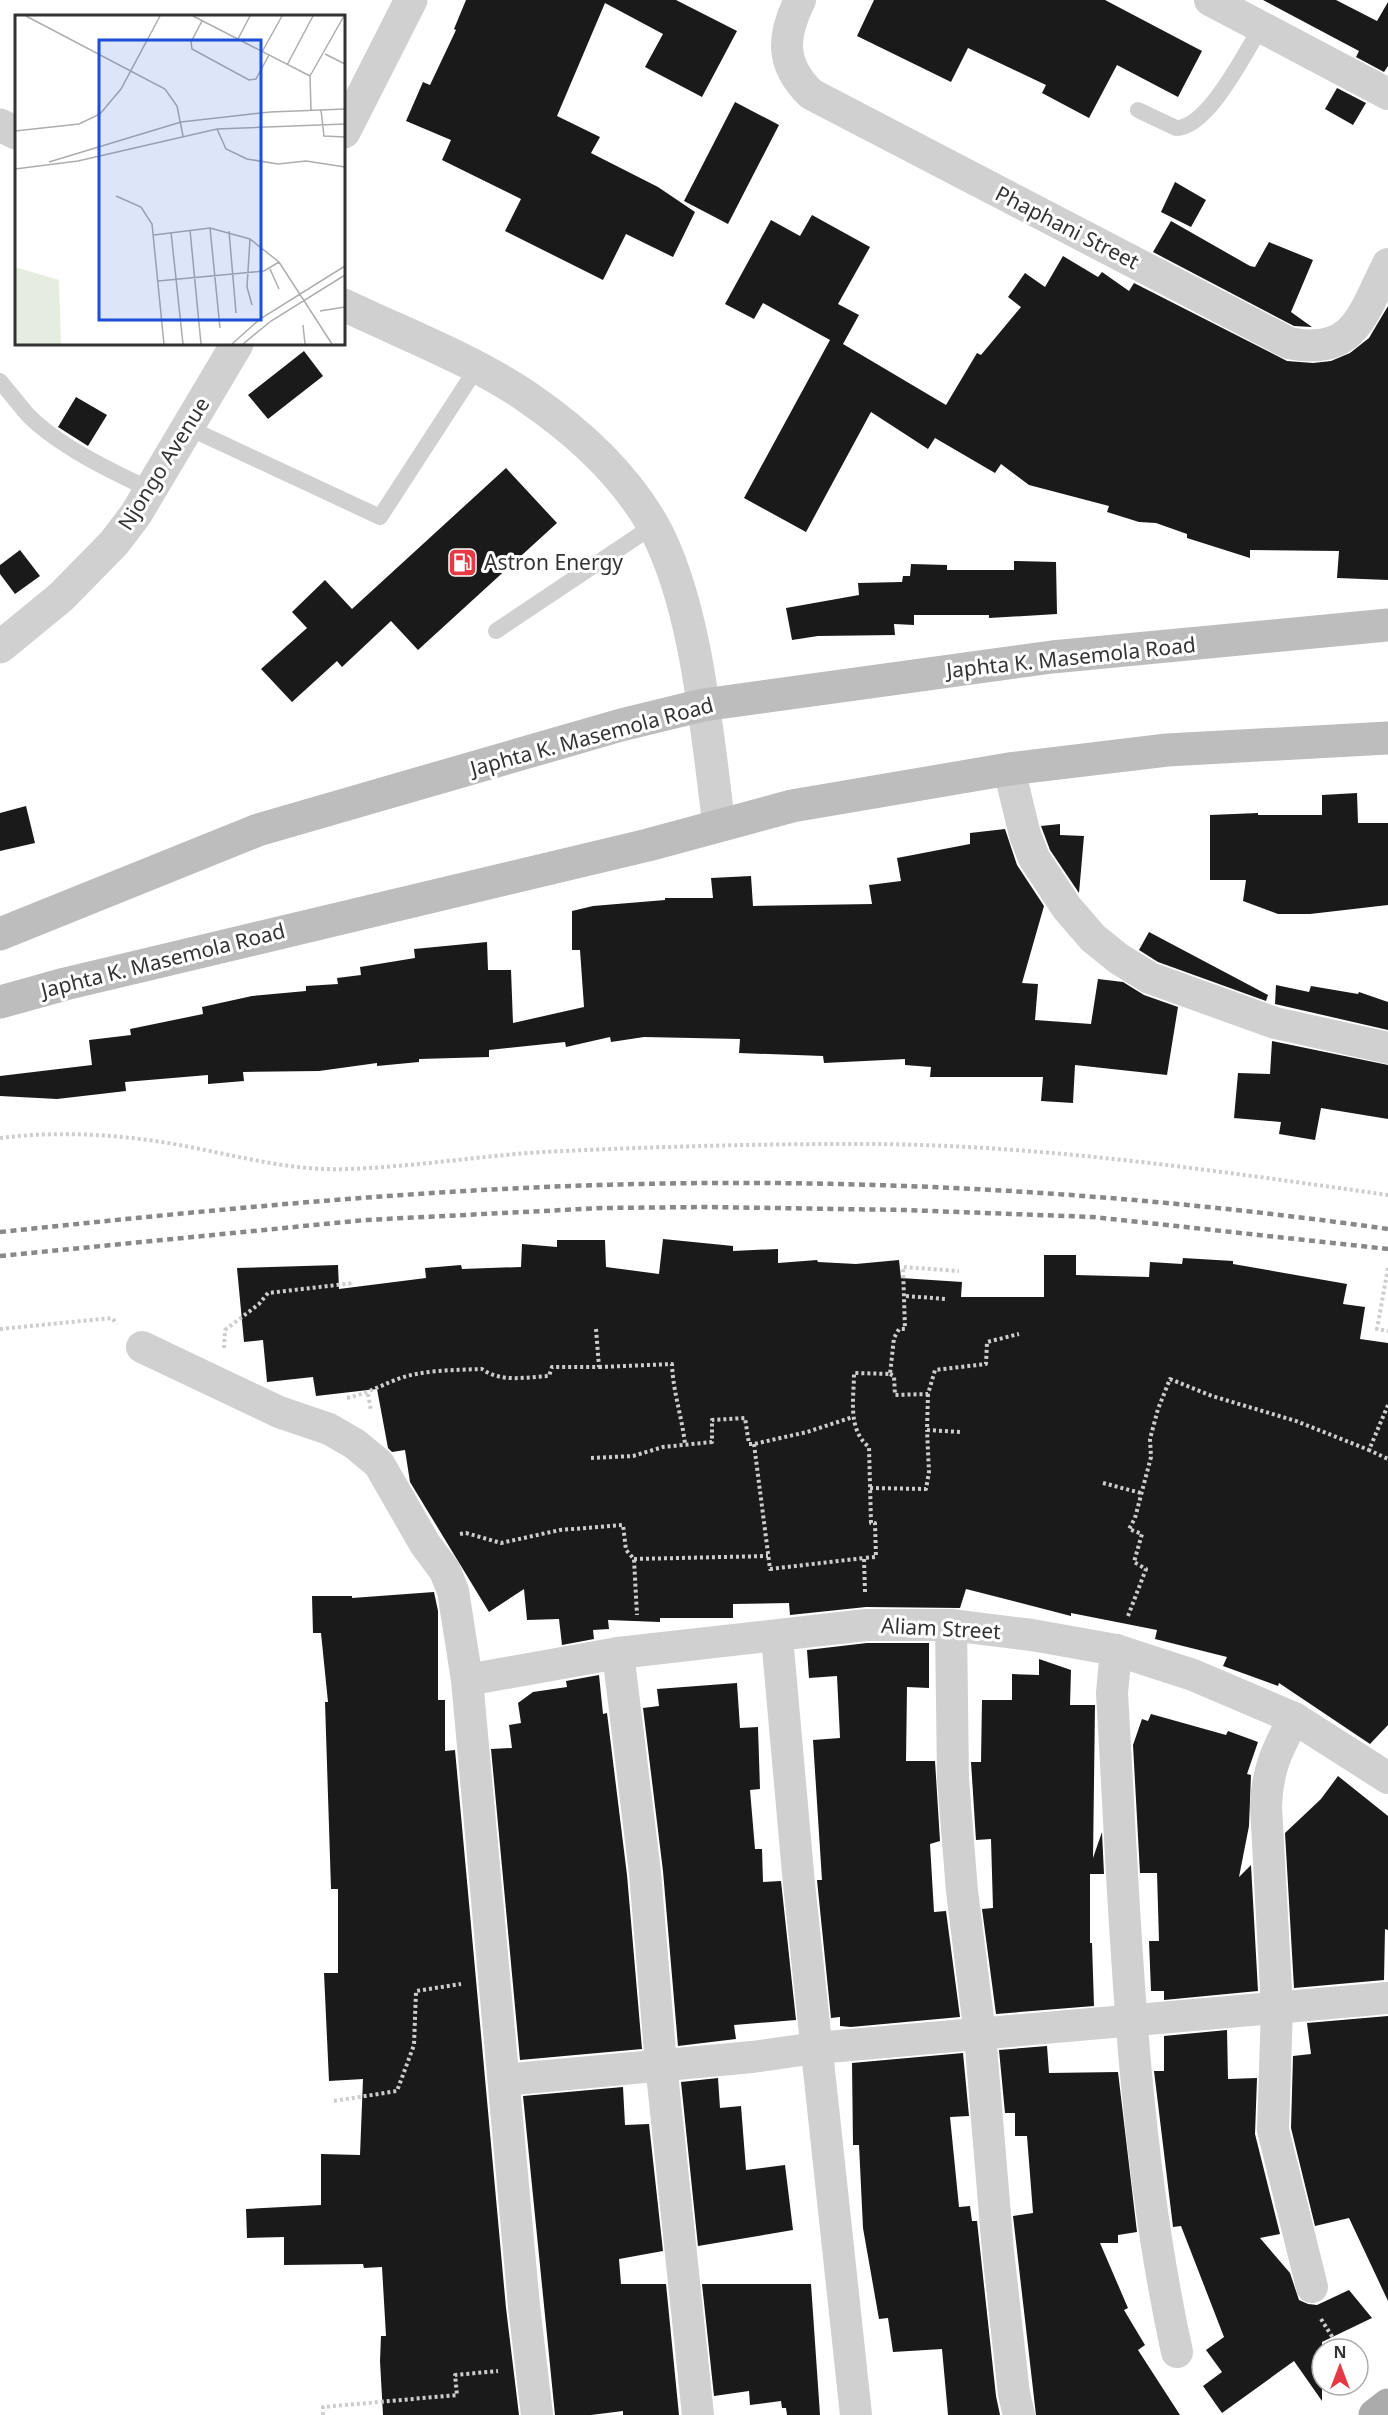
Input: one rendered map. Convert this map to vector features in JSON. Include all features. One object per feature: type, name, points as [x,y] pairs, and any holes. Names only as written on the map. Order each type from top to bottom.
[{"type":"main road","name":"Japhta K. Masemola Road","points":[[0,934],[258,830],[621,725],[703,705],[1052,657],[1388,625]]},
{"type":"main road","name":"Japhta K. Masemola Road","points":[[0,1002],[65,984],[648,845],[792,806],[1009,769],[1167,750],[1388,738]]},
{"type":"main road","points":[[1375,2415],[1388,2406]]},
{"type":"street","points":[[345,130],[411,0]]},
{"type":"street","name":"Phaphani Street","points":[[800,0],[787,33],[786,48],[790,66],[798,81],[811,94],[1289,343],[1307,347],[1328,345],[1348,336],[1359,321],[1388,264]]},
{"type":"street","points":[[1210,0],[1388,94]]},
{"type":"street","points":[[0,125],[15,133]]},
{"type":"street","points":[[345,305],[476,369],[529,398],[595,451],[624,483],[653,526],[682,604],[703,705],[719,825]]},
{"type":"street","name":"Njongo Avenue","points":[[0,647],[61,597],[114,543],[151,490],[236,345]]},
{"type":"street","points":[[1009,769],[1025,835],[1034,858],[1067,908],[1093,938],[1119,959],[1150,978],[1275,1023],[1388,1048]]},
{"type":"street","points":[[142,1347],[279,1412],[329,1429],[355,1444],[379,1464],[425,1544],[445,1571],[453,1591],[467,1680],[537,2415]]},
{"type":"street","name":"Aliam Street","points":[[467,1680],[618,1653],[777,1637],[866,1625],[951,1625],[1032,1635],[1116,1650],[1193,1675],[1294,1718],[1388,1778]]},
{"type":"street","points":[[951,1625],[953,1779],[962,1891],[980,2034],[998,2252],[1014,2394],[1019,2415]]},
{"type":"street","points":[[777,1637],[816,2048],[856,2415]]},
{"type":"street","points":[[1116,1650],[1112,1693],[1131,2021],[1159,2270],[1177,2352]]},
{"type":"street","points":[[618,1653],[645,1873],[661,2064],[698,2415]]},
{"type":"street","points":[[1294,1718],[1272,1760],[1267,1781],[1266,1806],[1277,2008],[1273,2130],[1312,2287]]},
{"type":"street","points":[[504,2080],[752,2057],[816,2048],[1388,1998]]},
{"type":"lane","points":[[1138,110],[1176,128],[1197,122],[1238,65],[1261,27]]},
{"type":"lane","points":[[189,428],[380,517],[476,369]]},
{"type":"lane","points":[[0,381],[29,415],[71,446],[96,463],[151,490]]},
{"type":"lane","points":[[496,631],[653,526]]},
{"type":"path","points":[[0,1138],[62,1133],[112,1137],[192,1147],[296,1169],[348,1169],[542,1152],[849,1144],[930,1145],[1041,1152],[1388,1195]]},
{"type":"path","points":[[890,1374],[894,1338],[899,1329],[905,1329],[906,1296],[903,1287],[903,1267],[959,1271]]},
{"type":"path","points":[[1388,1268],[1377,1329],[1388,1330]]},
{"type":"path","points":[[223,1384],[225,1330],[259,1304],[268,1293],[354,1283]]},
{"type":"path","points":[[906,1296],[946,1299]]},
{"type":"path","points":[[0,1329],[112,1318]]},
{"type":"path","points":[[596,1329],[598,1367]]},
{"type":"path","points":[[870,1488],[926,1489],[929,1472],[928,1394],[934,1370],[986,1364],[987,1342],[1019,1334]]},
{"type":"path","points":[[346,1398],[368,1394],[396,1379],[448,1371],[482,1369],[492,1376],[504,1378],[549,1376],[552,1367],[672,1364],[673,1388],[683,1424],[685,1444]]},
{"type":"path","points":[[754,1444],[770,1569],[876,1557],[869,1447],[858,1436],[853,1417],[854,1373],[894,1376],[895,1395],[928,1394]]},
{"type":"path","points":[[1116,1650],[1146,1569],[1134,1562],[1143,1534],[1129,1529],[1151,1457],[1150,1439],[1158,1409],[1170,1379],[1212,1396],[1296,1421],[1388,1459]]},
{"type":"path","points":[[1369,1450],[1388,1405]]},
{"type":"path","points":[[591,1458],[643,1454],[685,1444],[712,1442],[712,1420],[745,1418],[749,1444],[754,1444],[807,1432],[853,1417]]},
{"type":"path","points":[[927,1430],[961,1432]]},
{"type":"path","points":[[1103,1483],[1141,1493]]},
{"type":"path","points":[[425,1544],[466,1533],[501,1543],[560,1530],[623,1525],[626,1550],[634,1559],[637,1621],[618,1653]]},
{"type":"path","points":[[634,1559],[768,1556]]},
{"type":"path","points":[[864,1558],[866,1625]]},
{"type":"path","points":[[334,2101],[397,2091],[414,2045],[416,1991],[495,1978]]},
{"type":"path","points":[[323,2415],[323,2407],[457,2395],[455,2375],[532,2369]]},
{"type":"building","points":[[466,0],[676,0],[737,31],[702,97],[645,67],[663,34],[605,3],[557,116],[600,137],[591,153],[658,187],[695,212],[673,257],[626,234],[603,280],[505,231],[521,199],[442,160],[451,140],[406,121],[423,82],[430,85],[456,30],[454,29]]},
{"type":"building","points":[[874,0],[1105,0],[1202,51],[1178,97],[1117,65],[1089,118],[1042,93],[1046,85],[968,48],[951,82],[857,36]]},
{"type":"building","points":[[1263,0],[1336,0],[1377,21],[1388,2],[1388,66],[1384,72],[1356,57],[1359,51]]},
{"type":"building","points":[[1337,88],[1366,103],[1353,125],[1325,109]]},
{"type":"building","points":[[735,102],[779,125],[728,224],[684,201]]},
{"type":"building","points":[[1175,182],[1206,200],[1191,227],[1161,212]]},
{"type":"building","points":[[812,215],[870,247],[838,304],[859,315],[843,344],[946,405],[977,353],[981,355],[1021,307],[1008,297],[1025,273],[1045,287],[1063,256],[1098,277],[1102,272],[1129,291],[1134,283],[1287,361],[1313,363],[1331,361],[1350,353],[1369,338],[1388,306],[1388,580],[1337,578],[1339,551],[1250,550],[1250,558],[1187,538],[1187,534],[1156,523],[1139,522],[1107,512],[1109,506],[1029,485],[1001,464],[995,473],[935,438],[928,449],[871,412],[806,532],[744,498],[830,340],[763,303],[754,319],[725,304],[771,220],[800,236]]},
{"type":"building","points":[[1171,221],[1250,266],[1255,267],[1269,242],[1313,260],[1291,312],[1312,327],[1294,326],[1153,252]]},
{"type":"building","points":[[304,351],[323,376],[268,419],[248,395]]},
{"type":"building","points":[[76,397],[107,415],[88,446],[58,427]]},
{"type":"building","points":[[506,468],[557,523],[418,650],[391,621],[342,667],[337,661],[292,702],[261,669],[307,628],[292,612],[325,580],[352,609]]},
{"type":"building","points":[[20,550],[40,576],[15,594],[0,574],[0,565]]},
{"type":"building","points":[[1014,561],[1056,562],[1057,614],[989,618],[989,615],[914,615],[914,625],[894,624],[895,635],[818,636],[792,640],[786,608],[859,595],[858,583],[902,582],[903,576],[910,576],[911,564],[947,565],[947,570],[1014,570]]},
{"type":"building","points":[[1357,793],[1358,823],[1388,823],[1388,905],[1310,914],[1278,914],[1243,901],[1246,880],[1210,880],[1210,815],[1258,813],[1258,815],[1322,815],[1322,795]]},
{"type":"building","points":[[26,806],[35,843],[0,851],[0,813]]},
{"type":"building","points":[[1060,824],[1060,835],[1084,836],[1079,893],[1050,850],[1041,826]]},
{"type":"building","points":[[1005,829],[1017,865],[1044,906],[1022,983],[1038,984],[1035,1020],[1091,1024],[1098,979],[1123,982],[1144,995],[1178,1007],[1167,1075],[1075,1065],[1073,1103],[1041,1101],[1043,1077],[930,1077],[931,1067],[905,1065],[905,1059],[824,1063],[823,1056],[739,1053],[740,1039],[644,1037],[611,1042],[610,1037],[566,1047],[565,1042],[489,1050],[489,1057],[419,1059],[419,1062],[377,1066],[377,1063],[319,1071],[243,1072],[244,1081],[208,1084],[208,1075],[125,1082],[126,1091],[57,1099],[0,1096],[0,1076],[92,1065],[89,1040],[131,1035],[130,1029],[203,1014],[202,1007],[252,996],[306,991],[306,986],[338,984],[337,978],[361,975],[360,967],[415,958],[414,949],[487,942],[488,970],[511,970],[513,1023],[584,1007],[580,950],[572,950],[572,911],[593,906],[665,900],[665,898],[713,898],[711,878],[751,876],[753,906],[872,904],[869,885],[901,881],[897,858],[970,844],[970,833]]},
{"type":"building","points":[[1149,932],[1268,995],[1266,1001],[1158,962],[1139,950]]},
{"type":"building","points":[[1276,985],[1309,992],[1311,986],[1358,994],[1359,992],[1388,1002],[1388,1030],[1275,1004]]},
{"type":"building","points":[[1272,1041],[1388,1065],[1388,1119],[1321,1108],[1315,1140],[1279,1134],[1281,1122],[1234,1118],[1238,1073],[1270,1074]]},
{"type":"building","points":[[663,1239],[733,1246],[733,1251],[778,1249],[778,1263],[817,1260],[818,1262],[856,1264],[899,1260],[901,1278],[962,1282],[961,1297],[1044,1297],[1044,1255],[1076,1255],[1076,1275],[1149,1277],[1150,1262],[1182,1264],[1183,1258],[1233,1261],[1233,1264],[1347,1284],[1343,1304],[1365,1307],[1360,1339],[1388,1343],[1388,1725],[1370,1744],[1279,1683],[1278,1686],[1223,1666],[1227,1657],[1155,1639],[1157,1630],[1071,1613],[1071,1616],[966,1589],[960,1608],[866,1607],[790,1615],[789,1603],[733,1604],[733,1618],[660,1618],[660,1622],[608,1620],[609,1629],[593,1630],[594,1639],[562,1645],[559,1619],[527,1620],[524,1589],[489,1612],[410,1482],[405,1450],[392,1452],[388,1448],[377,1389],[316,1396],[313,1377],[267,1382],[263,1340],[244,1342],[237,1268],[338,1265],[339,1289],[426,1278],[425,1268],[461,1265],[462,1269],[521,1267],[522,1244],[557,1247],[557,1240],[605,1240],[606,1267],[659,1274]]},
{"type":"building","points":[[434,1592],[438,1611],[438,1700],[445,1700],[445,1751],[455,1750],[506,2308],[519,2415],[383,2415],[380,2361],[381,2336],[386,2336],[382,2267],[364,2268],[363,2264],[284,2265],[284,2237],[247,2238],[246,2209],[321,2205],[321,2154],[360,2155],[363,2079],[329,2081],[324,1973],[338,1973],[338,1889],[331,1889],[325,1702],[328,1702],[321,1633],[313,1633],[312,1596],[352,1596],[352,1598]]},
{"type":"building","points":[[867,1643],[929,1643],[929,1688],[907,1687],[906,1761],[935,1761],[940,1841],[930,1844],[934,1912],[946,1911],[960,2017],[851,2027],[840,2026],[840,2017],[831,2018],[817,1880],[822,1880],[813,1740],[840,1738],[837,1676],[809,1678],[807,1650]]},
{"type":"building","points":[[1039,1659],[1071,1670],[1070,1705],[1095,1705],[1093,1858],[1102,1832],[1104,1874],[1090,1874],[1090,1943],[1092,1943],[1094,2006],[996,2014],[982,1909],[993,1908],[991,1839],[976,1840],[971,1762],[981,1762],[982,1700],[1012,1700],[1012,1674],[1039,1675]]},
{"type":"building","points":[[599,1675],[603,1714],[607,1713],[627,1875],[642,2049],[520,2060],[491,1749],[512,1748],[509,1725],[521,1723],[518,1703],[533,1692],[567,1687],[566,1681]]},
{"type":"building","points":[[737,1683],[740,1728],[758,1727],[760,1789],[750,1790],[755,1849],[762,1849],[763,1882],[781,1881],[796,2020],[734,2025],[736,2039],[678,2046],[663,1871],[643,1708],[659,1706],[657,1689]]},
{"type":"building","points":[[1151,1714],[1226,1735],[1228,1731],[1258,1742],[1247,1774],[1251,1775],[1249,1826],[1239,1877],[1251,1865],[1258,1991],[1164,2000],[1164,1991],[1151,1991],[1149,1941],[1159,1941],[1157,1873],[1140,1873],[1133,1745],[1142,1719],[1148,1721]]},
{"type":"building","points":[[1338,1776],[1388,1816],[1388,1930],[1385,1929],[1384,1980],[1294,1988],[1285,1833],[1321,1799]]},
{"type":"building","points":[[1388,2016],[1388,2301],[1349,2218],[1315,2226],[1291,2128],[1293,2056],[1311,2054],[1307,2023]]},
{"type":"building","points":[[1227,2030],[1228,2079],[1257,2078],[1255,2134],[1280,2234],[1260,2238],[1290,2273],[1299,2300],[1317,2305],[1349,2290],[1372,2318],[1332,2337],[1310,2337],[1310,2384],[1294,2361],[1222,2413],[1203,2386],[1222,2372],[1206,2350],[1224,2337],[1181,2226],[1173,2227],[1154,2071],[1164,2071],[1164,2036]]},
{"type":"building","points":[[1047,2046],[1049,2073],[1118,2072],[1137,2232],[1118,2235],[1118,2243],[1100,2243],[1128,2308],[1124,2310],[1145,2345],[1138,2350],[1180,2415],[1036,2415],[1013,2216],[1033,2213],[1027,2136],[1015,2136],[1015,2113],[1005,2113],[999,2050]]},
{"type":"building","points":[[963,2053],[969,2116],[950,2117],[959,2207],[970,2206],[972,2221],[977,2221],[1000,2415],[948,2415],[942,2349],[893,2352],[888,2318],[879,2319],[863,2228],[859,2145],[853,2145],[852,2063]]},
{"type":"building","points":[[718,2078],[720,2108],[741,2106],[746,2170],[785,2165],[793,2230],[698,2246],[681,2082]]},
{"type":"building","points":[[623,2087],[625,2125],[649,2124],[663,2251],[619,2259],[621,2284],[666,2284],[679,2415],[623,2415],[623,2411],[591,2415],[555,2415],[523,2096]]},
{"type":"building","points":[[702,2284],[811,2284],[820,2415],[787,2415],[786,2408],[782,2408],[781,2401],[750,2405],[749,2391],[714,2396]]},
{"type":"railway","points":[[0,1232],[225,1209],[375,1197],[525,1188],[699,1183],[797,1183],[995,1190],[1192,1205],[1388,1229]]},
{"type":"railway","points":[[0,1256],[365,1220],[602,1208],[707,1207],[905,1210],[1093,1217],[1388,1249]]},
{"type":"place","name":"Astron Energy","points":[[463,563]]}]
